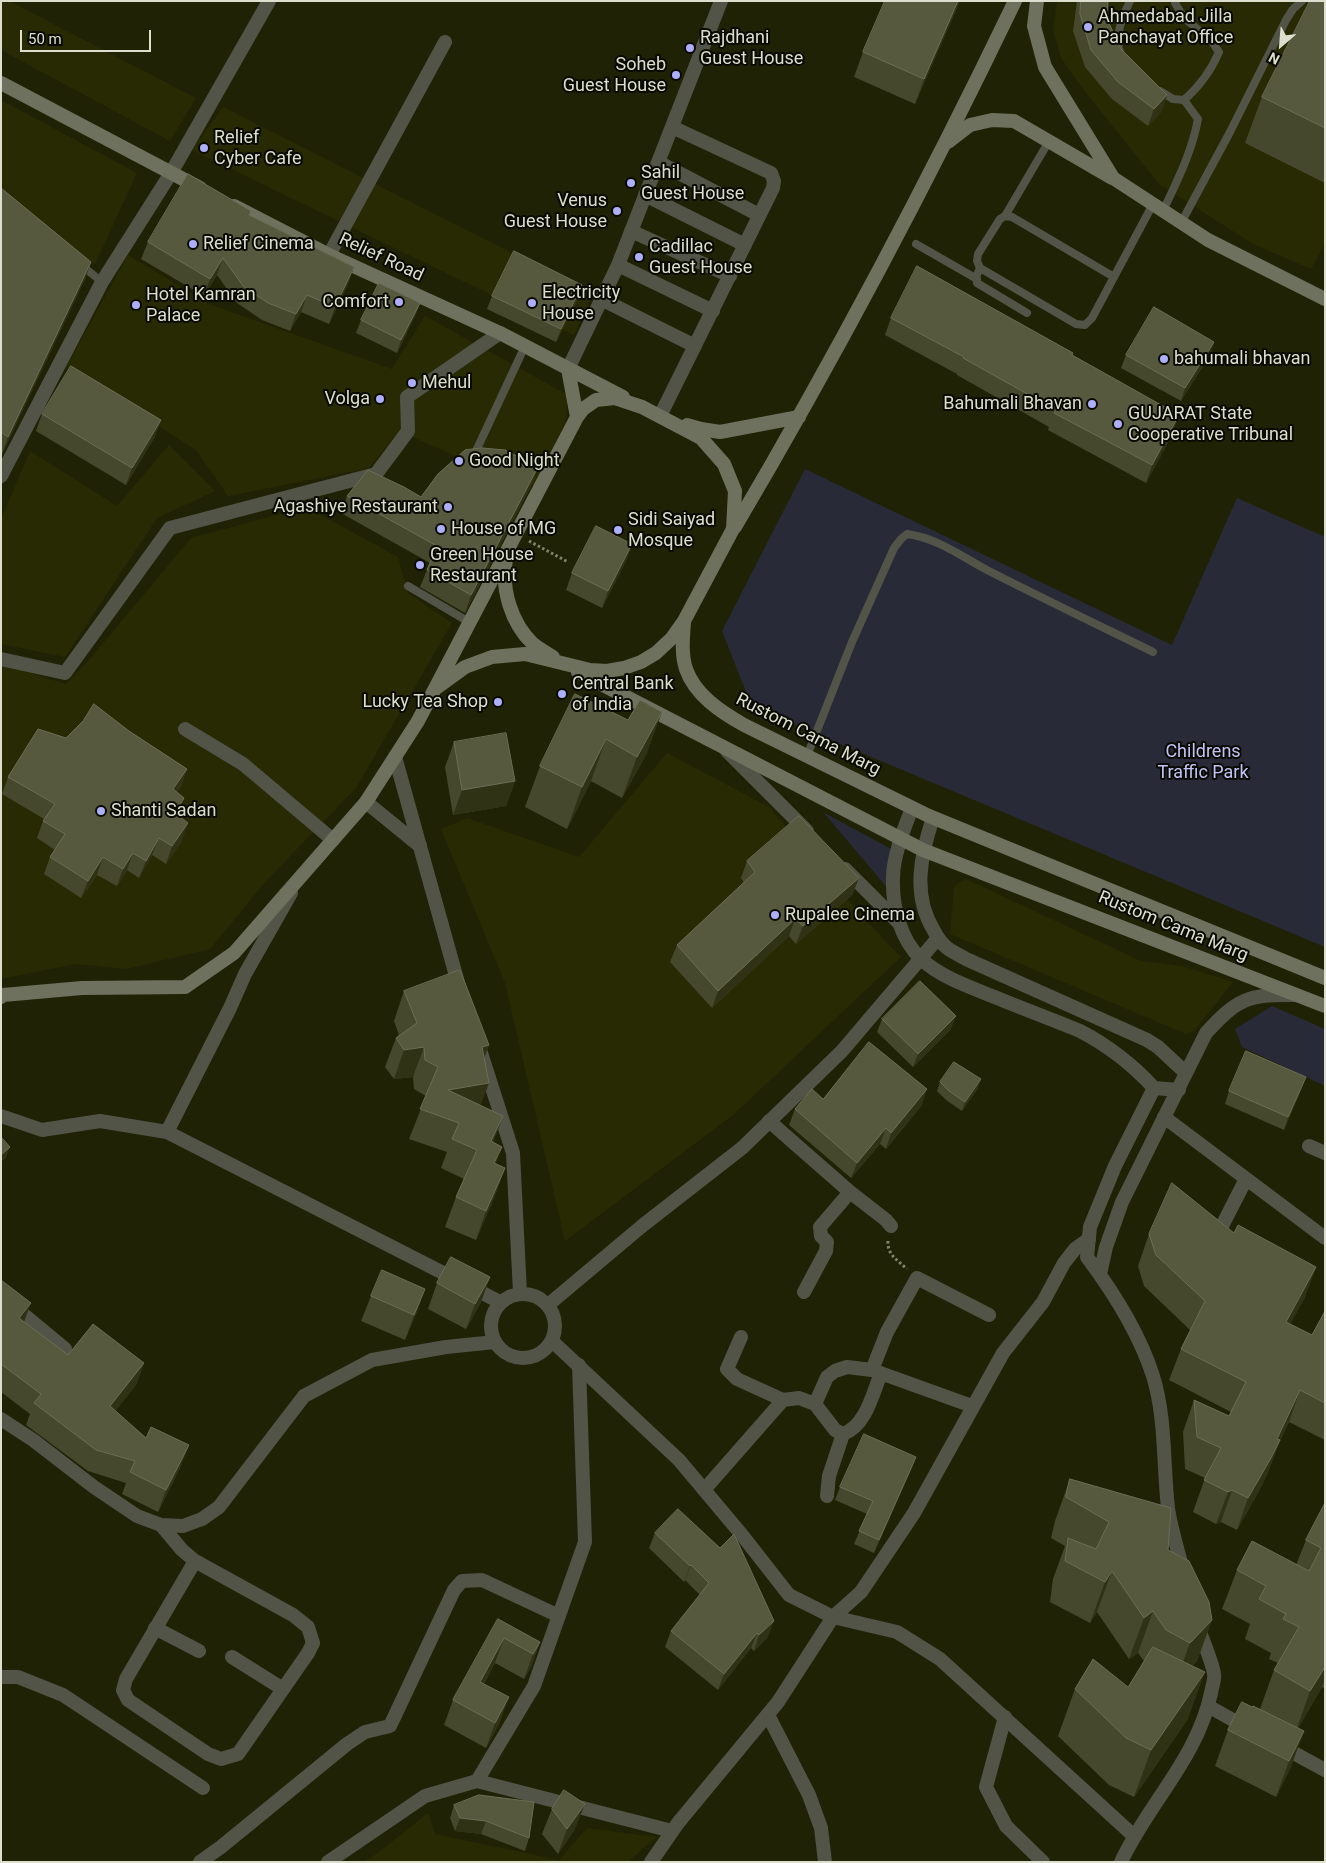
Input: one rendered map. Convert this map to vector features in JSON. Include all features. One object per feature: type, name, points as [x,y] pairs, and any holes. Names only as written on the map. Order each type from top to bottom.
[{"type":"main road","points":[[684,621],[733,530],[799,417],[946,144],[1015,1]]},
{"type":"main road","points":[[1037,1],[1034,26],[1045,67],[1113,178]]},
{"type":"main road","name":"Relief Road","points":[[1,83],[329,255],[500,333],[642,407]]},
{"type":"main road","points":[[946,144],[970,125],[992,120],[1014,121],[1113,178],[1208,240],[1325,299]]},
{"type":"main road","points":[[568,369],[577,417]]},
{"type":"main road","points":[[1,997],[3,995],[82,988],[185,986],[234,953],[366,802],[418,721],[436,688],[516,535],[540,480],[577,417],[590,403],[603,398],[615,398],[642,407],[700,438],[724,464],[735,491],[733,530]]},
{"type":"main road","points":[[660,416],[702,429],[720,432],[799,417]]},
{"type":"main road","name":"Rustom Cama Marg","points":[[508,550],[504,570],[506,590],[515,618],[533,644],[560,662],[923,850],[1325,1006]]},
{"type":"main road","name":"Rustom Cama Marg","points":[[560,662],[590,670],[607,671],[624,668],[641,662],[656,653],[672,638],[684,621]]},
{"type":"main road","name":"Rustom Cama Marg","points":[[684,621],[682,643],[686,669],[700,692],[721,712],[744,725],[933,818],[1325,978]]},
{"type":"main road","points":[[436,688],[465,667],[492,657],[525,654],[560,662]]},
{"type":"street","points":[[2,473],[102,282],[172,173],[270,1]]},
{"type":"street","points":[[568,369],[618,264],[721,1]]},
{"type":"street","points":[[329,255],[446,42]]},
{"type":"street","points":[[660,416],[773,188],[774,181],[771,173],[672,127]]},
{"type":"street","points":[[658,162],[760,214]]},
{"type":"street","points":[[645,195],[745,245]]},
{"type":"street","points":[[631,231],[730,276]]},
{"type":"street","points":[[618,264],[713,311]]},
{"type":"street","points":[[601,299],[695,346]]},
{"type":"street","points":[[1,659],[65,673],[170,528],[376,474],[408,431],[407,397],[500,333]]},
{"type":"street","points":[[185,729],[243,764],[333,840]]},
{"type":"street","points":[[724,748],[813,838]]},
{"type":"street","points":[[395,757],[463,998]]},
{"type":"street","points":[[366,802],[420,846]]},
{"type":"street","points":[[912,808],[901,839],[893,876],[899,924],[906,940],[921,959],[950,978],[1080,1031],[1098,1041],[1142,1075],[1154,1088],[1178,1090]]},
{"type":"street","points":[[933,818],[920,867],[921,895],[926,918],[938,938],[948,949],[966,960],[1147,1040],[1158,1047],[1186,1073]]},
{"type":"street","points":[[834,858],[899,924]]},
{"type":"street","points":[[167,1132],[230,1008],[245,974],[298,879]]},
{"type":"street","points":[[548,1305],[642,1226],[742,1148],[842,1051],[938,938]]},
{"type":"street","points":[[1100,1274],[1106,1247],[1122,1202],[1206,1033],[1223,1014],[1243,1000],[1264,995],[1294,995]]},
{"type":"street","points":[[478,1044],[513,1153],[520,1293]]},
{"type":"street","points":[[1154,1088],[1115,1166],[1090,1227],[1087,1256],[1137,1334],[1153,1377],[1162,1425],[1168,1509],[1188,1592]]},
{"type":"street","points":[[1,1116],[42,1130],[100,1121],[167,1132],[500,1302]]},
{"type":"street","points":[[1164,1117],[1325,1238]]},
{"type":"street","points":[[769,1122],[891,1226]]},
{"type":"street","points":[[1309,1146],[1325,1153]]},
{"type":"street","points":[[1222,1226],[1246,1179]]},
{"type":"street","points":[[804,1292],[826,1251],[827,1242],[821,1236],[820,1227],[850,1192]]},
{"type":"street","points":[[652,1862],[672,1831],[778,1702],[833,1617],[861,1592],[914,1513],[1003,1353],[1043,1302],[1064,1263],[1075,1249],[1089,1239]]},
{"type":"street","points":[[740,1337],[728,1369],[737,1379],[783,1400],[799,1398],[816,1404],[835,1430],[843,1434],[853,1430],[867,1409],[887,1332],[917,1278],[989,1315]]},
{"type":"street","points":[[520,1293],[540,1298],[548,1305],[554,1314],[556,1325],[552,1341],[542,1353],[522,1358],[511,1356],[495,1342],[491,1332],[491,1321],[494,1311],[500,1302],[520,1293]]},
{"type":"street","points":[[1,1296],[65,1349]]},
{"type":"street","points":[[552,1341],[679,1460],[790,1595],[833,1617],[897,1632],[940,1659],[1134,1836]]},
{"type":"street","points":[[1,1419],[137,1516],[161,1525],[183,1526],[202,1518],[220,1506],[304,1396],[342,1374],[372,1360],[446,1347],[495,1342]]},
{"type":"street","points":[[477,1781],[534,1686],[585,1542],[579,1365]]},
{"type":"street","points":[[816,1404],[827,1377],[847,1366],[876,1371],[972,1406]]},
{"type":"street","points":[[704,1490],[783,1400]]},
{"type":"street","points":[[827,1496],[829,1476],[843,1434]]},
{"type":"street","points":[[161,1525],[182,1550],[195,1561],[294,1615],[308,1627],[313,1642],[238,1754],[221,1759],[208,1754],[128,1700],[123,1690],[126,1679],[195,1561]]},
{"type":"street","points":[[200,1862],[347,1744],[365,1732],[390,1726],[454,1590],[462,1581],[482,1580],[559,1616]]},
{"type":"street","points":[[1122,1862],[1134,1836],[1176,1774],[1200,1728],[1208,1706],[1214,1674],[1192,1610]]},
{"type":"street","points":[[155,1628],[199,1651]]},
{"type":"street","points":[[232,1657],[283,1689]]},
{"type":"street","points":[[1,1677],[18,1677],[62,1695],[203,1788]]},
{"type":"street","points":[[1208,1706],[1325,1770]]},
{"type":"street","points":[[768,1714],[809,1795],[822,1828],[825,1862]]},
{"type":"street","points":[[1005,1717],[986,1787],[1006,1826],[1042,1862]]},
{"type":"street","points":[[328,1862],[425,1796],[477,1781],[672,1831]]},
{"type":"lane","points":[[1126,62],[1119,50],[1118,33],[1130,1]]},
{"type":"lane","points":[[1153,86],[1172,99],[1184,100],[1198,87],[1209,72],[1218,52],[1210,38],[1185,19],[1175,3],[1176,1]]},
{"type":"lane","points":[[1181,223],[1230,132],[1286,20],[1293,9],[1302,1]]},
{"type":"lane","points":[[1049,141],[1005,216],[1000,219],[978,254],[977,261],[980,268],[1076,324],[1085,325],[1092,318],[1114,277],[1190,154],[1198,119],[1184,100]]},
{"type":"lane","points":[[1005,216],[1012,217],[1114,277]]},
{"type":"lane","points":[[916,244],[977,279]]},
{"type":"lane","points":[[73,258],[102,282]]},
{"type":"lane","points":[[980,268],[977,283],[984,289],[1027,313]]},
{"type":"lane","points":[[493,458],[476,451],[525,346]]},
{"type":"lane","points":[[807,756],[852,642],[894,548],[907,534],[936,541],[986,570],[1153,652]]},
{"type":"lane","points":[[408,586],[469,622]]},
{"type":"path","points":[[516,535],[568,562]]},
{"type":"path","points":[[891,1226],[888,1248],[891,1254],[917,1278]]},
{"type":"shaded area","points":[[1,1],[9,1],[196,98],[170,141],[1,50]]},
{"type":"shaded area","points":[[1057,1],[1325,1],[1325,243],[1311,269],[1253,244],[1159,184],[1086,93],[1061,58],[1053,30]]},
{"type":"shaded area","points":[[1,100],[137,173],[95,264],[1,196]]},
{"type":"shaded area","points":[[223,107],[593,294],[574,335],[192,150]]},
{"type":"shaded area","points":[[128,255],[209,304],[392,369],[425,316],[568,395],[565,423],[534,485],[499,468],[476,465],[399,431],[369,468],[228,496],[196,450],[66,367]]},
{"type":"shaded area","points":[[169,445],[215,491],[157,518],[65,657],[1,644],[1,519],[30,451],[117,506]]},
{"type":"shaded area","points":[[306,507],[398,557],[408,593],[452,623],[356,788],[266,881],[210,949],[127,969],[76,964],[1,979],[1,667],[10,667],[66,684],[89,660],[191,538]]},
{"type":"shaded area","points":[[667,753],[769,807],[871,926],[901,957],[733,1115],[565,1241],[505,983],[441,829],[467,818],[579,857]]},
{"type":"shaded area","points":[[966,879],[1141,961],[1182,966],[1233,982],[1195,1030],[1186,1034],[950,934],[954,886]]},
{"type":"shaded area","points":[[428,1813],[435,1834],[559,1860],[587,1828],[656,1837],[628,1862],[363,1862],[375,1855]]},
{"type":"green space","name":"Childrens Traffic Park","points":[[805,469],[1172,645],[1237,498],[1325,537],[1325,947],[752,707],[722,631]]},
{"type":"green space","points":[[823,812],[891,849],[891,892]]},
{"type":"green space","points":[[1272,1006],[1325,1029],[1325,1086],[1242,1047],[1235,1029]]},
{"type":"building","points":[[885,1],[958,1],[924,79],[863,52]]},
{"type":"building","points":[[1081,1],[1108,1],[1107,19],[1121,49],[1167,95],[1154,109],[1118,82],[1091,50],[1080,14]]},
{"type":"building","points":[[1310,1],[1325,1],[1325,128],[1262,97]]},
{"type":"building","points":[[188,174],[251,211],[249,215],[354,267],[335,307],[307,295],[296,314],[268,303],[243,286],[223,258],[210,279],[148,242]]},
{"type":"building","points":[[1,188],[91,262],[8,437],[1,432]]},
{"type":"building","name":"Electricity House","points":[[514,251],[582,285],[561,329],[492,296]]},
{"type":"building","points":[[917,266],[1179,415],[1152,465],[1054,413],[1056,410],[891,318]]},
{"type":"building","points":[[379,283],[420,303],[401,340],[361,320]]},
{"type":"building","name":"Bahumali Bhavan","points":[[1154,307],[1214,342],[1185,388],[1126,355]]},
{"type":"building","points":[[71,366],[161,420],[132,468],[42,414]]},
{"type":"building","name":"House of MG","points":[[482,448],[505,450],[538,467],[471,595],[427,570],[437,546],[347,496],[368,470],[421,497],[438,474],[465,450]]},
{"type":"building","name":"Sidi Saiyad Mosque","points":[[596,526],[632,544],[608,591],[572,573]]},
{"type":"building","points":[[575,694],[628,720],[640,700],[662,712],[637,757],[606,739],[582,787],[540,766]]},
{"type":"building","name":"Shanti Sadan","points":[[94,704],[129,731],[187,769],[173,789],[184,798],[175,813],[188,823],[172,846],[159,838],[146,861],[133,853],[123,869],[103,857],[88,881],[50,857],[65,834],[43,821],[55,804],[8,777],[38,729],[66,738],[83,721]]},
{"type":"building","points":[[506,733],[515,781],[462,790],[454,742]]},
{"type":"building","name":"Rupalee Cinema","points":[[799,816],[859,878],[803,926],[795,919],[718,991],[677,945],[755,872],[747,861]]},
{"type":"building","points":[[460,970],[489,1045],[482,1047],[489,1083],[448,1090],[503,1116],[491,1141],[502,1147],[494,1163],[505,1168],[486,1211],[456,1197],[477,1150],[452,1139],[459,1123],[420,1109],[438,1067],[425,1060],[424,1047],[404,1050],[396,1038],[417,1023],[404,991]]},
{"type":"building","points":[[920,981],[956,1016],[918,1054],[882,1019]]},
{"type":"building","points":[[869,1042],[927,1089],[891,1133],[886,1128],[857,1163],[795,1109],[812,1089],[823,1099]]},
{"type":"building","points":[[1246,1051],[1306,1077],[1288,1117],[1229,1091]]},
{"type":"building","points":[[954,1062],[981,1079],[965,1102],[940,1082]]},
{"type":"building","points":[[1,1137],[10,1147],[1,1155]]},
{"type":"building","points":[[1172,1183],[1234,1233],[1238,1225],[1316,1267],[1286,1322],[1312,1335],[1325,1311],[1325,1403],[1300,1390],[1277,1439],[1280,1440],[1248,1498],[1232,1490],[1228,1492],[1204,1480],[1221,1448],[1197,1437],[1194,1400],[1229,1416],[1246,1382],[1181,1349],[1205,1301],[1156,1255],[1149,1234]]},
{"type":"building","points":[[451,1257],[490,1277],[475,1304],[437,1283]]},
{"type":"building","points":[[382,1270],[425,1289],[414,1315],[371,1296]]},
{"type":"building","points":[[1,1280],[31,1303],[19,1318],[68,1355],[93,1324],[144,1363],[110,1406],[146,1438],[151,1427],[189,1445],[166,1490],[130,1472],[135,1461],[96,1450],[34,1403],[41,1394],[1,1364]]},
{"type":"building","points":[[864,1434],[916,1457],[879,1540],[859,1531],[873,1501],[840,1487]]},
{"type":"building","points":[[1070,1479],[1171,1508],[1168,1550],[1189,1561],[1209,1602],[1212,1620],[1190,1643],[1166,1630],[1153,1611],[1144,1618],[1112,1571],[1105,1582],[1065,1561],[1068,1538],[1096,1549],[1109,1522],[1066,1497]]},
{"type":"building","points":[[1325,1503],[1325,1667],[1310,1691],[1274,1670],[1299,1627],[1283,1619],[1286,1614],[1259,1599],[1266,1586],[1237,1570],[1252,1541],[1309,1571],[1321,1548],[1306,1540]]},
{"type":"building","points":[[678,1509],[720,1548],[734,1534],[774,1621],[759,1635],[757,1633],[724,1674],[671,1631],[709,1583],[655,1533]]},
{"type":"building","points":[[498,1619],[540,1642],[533,1654],[504,1638],[480,1682],[509,1697],[495,1723],[453,1700]]},
{"type":"building","points":[[1153,1647],[1205,1672],[1151,1750],[1126,1738],[1075,1689],[1093,1659],[1128,1687]]},
{"type":"building","points":[[1242,1702],[1304,1731],[1289,1761],[1228,1730]]},
{"type":"building","points":[[564,1790],[585,1804],[567,1829],[552,1809]]},
{"type":"building","points":[[479,1795],[534,1802],[529,1838],[486,1821],[460,1818],[454,1805]]},
{"type":"place","name":"Ahmedabad Jilla Panchayat Office","points":[[1088,27]]},
{"type":"place","name":"Rajdhani Guest House","points":[[690,48]]},
{"type":"place","name":"Soheb Guest House","points":[[676,75]]},
{"type":"place","name":"Relief Cyber Cafe","points":[[204,148]]},
{"type":"place","name":"Sahil Guest House","points":[[631,183]]},
{"type":"place","name":"Venus Guest House","points":[[617,211]]},
{"type":"place","name":"Relief Cinema","points":[[193,244]]},
{"type":"place","name":"Cadillac Guest House","points":[[639,257]]},
{"type":"place","name":"Comfort","points":[[399,302]]},
{"type":"place","name":"Electricity House","points":[[532,303]]},
{"type":"place","name":"Hotel Kamran Palace","points":[[136,305]]},
{"type":"place","name":"bahumali bhavan","points":[[1164,359]]},
{"type":"place","name":"Mehul","points":[[412,383]]},
{"type":"place","name":"Volga","points":[[380,399]]},
{"type":"place","name":"Bahumali Bhavan","points":[[1092,404]]},
{"type":"place","name":"GUJARAT State Cooperative Tribunal","points":[[1118,424]]},
{"type":"place","name":"Good Night","points":[[459,461]]},
{"type":"place","name":"Agashiye Restaurant","points":[[448,507]]},
{"type":"place","name":"House of MG","points":[[441,529]]},
{"type":"place","name":"Sidi Saiyad Mosque","points":[[618,530]]},
{"type":"place","name":"Green House Restaurant","points":[[420,565]]},
{"type":"place","name":"Central Bank of India","points":[[562,694]]},
{"type":"place","name":"Lucky Tea Shop","points":[[498,702]]},
{"type":"place","name":"Shanti Sadan","points":[[101,811]]},
{"type":"place","name":"Rupalee Cinema","points":[[775,915]]}]
